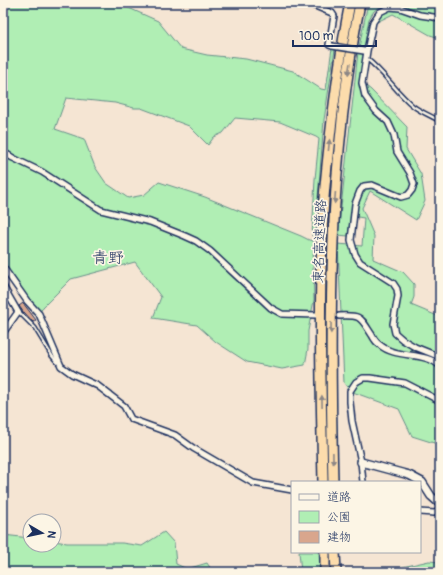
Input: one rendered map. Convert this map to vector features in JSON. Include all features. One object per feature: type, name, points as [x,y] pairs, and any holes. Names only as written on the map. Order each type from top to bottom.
[{"type":"highway","name":"東名高速道路","points":[[323,481],[321,345],[324,197],[336,85],[350,3]]},
{"type":"highway","name":"東名高速道路","points":[[333,481],[331,345],[332,257],[335,197],[346,86],[360,3]]},
{"type":"highway","points":[[324,553],[325,572]]},
{"type":"highway","points":[[335,553],[336,572]]},
{"type":"street","points":[[308,3],[334,16],[329,45],[366,51]]},
{"type":"street","points":[[440,18],[420,15],[400,8],[390,7],[380,12],[373,22],[366,51],[367,60],[362,83],[365,96],[376,111],[388,122],[394,136],[396,152],[410,174],[414,184],[408,195],[401,197],[372,185],[364,186],[360,191],[356,204],[351,240],[355,254],[360,262],[393,283],[397,289],[398,296],[393,324],[395,333],[415,347],[440,357]]},
{"type":"street","points":[[3,152],[42,172],[101,210],[150,222],[196,242],[210,251],[271,308],[282,314],[316,315]]},
{"type":"street","points":[[3,267],[26,301],[39,314],[61,366],[72,374],[98,386],[124,406],[131,419],[175,435],[192,448],[253,483],[291,490]]},
{"type":"street","points":[[3,286],[18,312],[3,333]]},
{"type":"street","points":[[338,316],[353,315],[360,318],[379,345],[389,350],[431,359],[440,366]]},
{"type":"street","points":[[363,481],[350,402],[350,391],[356,382],[363,378],[370,378],[405,383],[440,401]]},
{"type":"street","points":[[361,462],[410,475],[420,481]]},
{"type":"street","points":[[421,481],[431,496],[440,504]]},
{"type":"street","points":[[421,512],[434,513],[440,511]]},
{"type":"lane","points":[[436,3],[440,5]]},
{"type":"lane","points":[[367,60],[374,65],[413,106],[440,121]]},
{"type":"lane","points":[[18,312],[35,328],[52,356],[61,366]]},
{"type":"green space","points":[[3,3],[106,3],[122,5],[158,21],[181,49],[207,55],[246,59],[293,71],[321,89],[326,90],[332,48],[335,49],[324,120],[315,236],[312,236],[319,139],[280,122],[235,118],[223,133],[214,137],[208,145],[189,126],[141,108],[134,108],[115,103],[66,98],[55,129],[84,139],[95,167],[106,183],[128,198],[144,195],[159,182],[205,197],[314,241],[314,300],[308,331],[308,349],[305,365],[282,369],[247,362],[216,342],[197,325],[153,318],[161,297],[135,262],[71,279],[43,307],[39,314],[3,268]]},
{"type":"green space","points":[[368,3],[440,3],[440,38],[430,35],[393,14],[377,22],[383,5],[374,11],[369,19],[364,48],[359,47]]},
{"type":"green space","points":[[358,52],[364,54],[360,81],[371,90],[407,127],[406,149],[421,174],[425,201],[416,220],[370,191],[362,208],[374,236],[373,259],[403,272],[414,284],[414,297],[411,305],[440,317],[440,440],[434,443],[412,436],[399,409],[350,391],[344,383],[338,244],[362,246],[364,218],[351,216],[348,236],[338,235]]},
{"type":"green space","points":[[164,532],[174,543],[176,564],[187,569],[207,563],[213,572],[3,572],[3,535],[22,537],[22,553],[62,553],[62,542],[122,543],[142,546]]},
{"type":"green space","points":[[299,553],[319,553],[320,572],[301,572]]},
{"type":"green space","points":[[429,561],[440,562],[440,572],[380,572]]},
{"type":"building","points":[[23,303],[36,320],[33,322],[19,306]]},
{"type":"district","name":"青野","points":[[108,257]]}]
